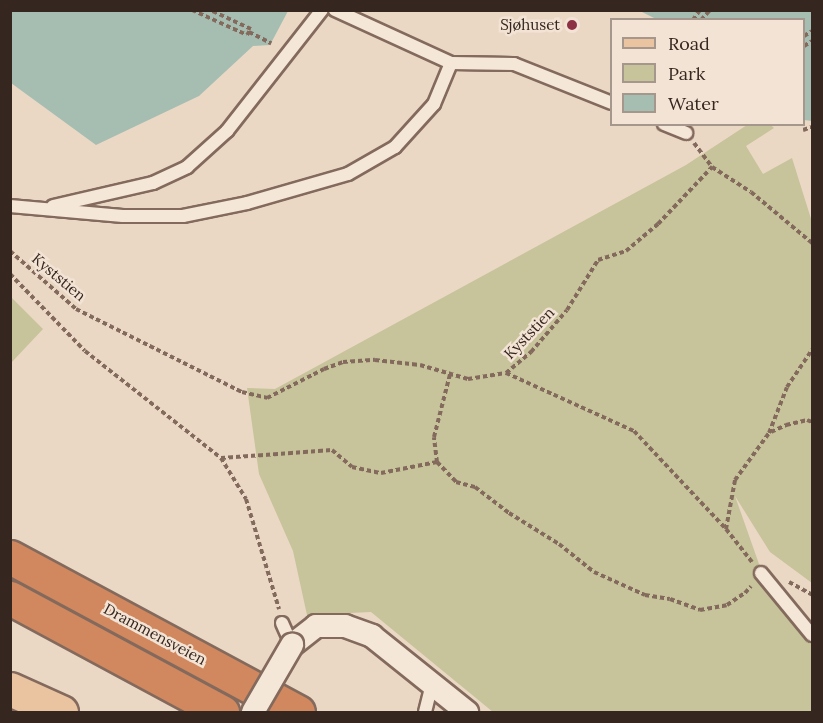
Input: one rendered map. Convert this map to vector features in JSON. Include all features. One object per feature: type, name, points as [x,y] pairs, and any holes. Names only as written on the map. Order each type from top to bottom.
[{"type":"highway","name":"Drammensveien","points":[[10,557],[298,712]]},
{"type":"highway","points":[[10,598],[222,712]]},
{"type":"highway","points":[[10,624],[72,633]]},
{"type":"main road","points":[[10,688],[51,707]]},
{"type":"street","points":[[253,712],[292,645],[316,626],[345,626],[372,636],[467,712]]},
{"type":"lane","points":[[40,208],[153,183],[187,167],[227,131],[322,10]]},
{"type":"lane","points":[[335,10],[452,63],[514,64],[610,102]]},
{"type":"lane","points":[[10,206],[123,216],[183,216],[247,203],[348,174],[395,147],[434,104],[452,63]]},
{"type":"lane","points":[[669,126],[686,133]]},
{"type":"lane","points":[[761,573],[813,635]]},
{"type":"lane","points":[[282,623],[292,645]]},
{"type":"lane","points":[[425,712],[432,683]]},
{"type":"path","points":[[192,10],[247,35],[249,32]]},
{"type":"path","points":[[210,10],[250,29],[249,32],[271,43]]},
{"type":"path","points":[[803,130],[813,127]]},
{"type":"path","points":[[686,133],[712,167],[751,192],[813,243]]},
{"type":"path","name":"Kyststien","points":[[10,251],[76,309],[242,392],[267,398],[324,369],[343,362],[375,360],[420,365],[468,379],[506,373],[531,352],[567,310],[597,260],[626,251],[658,224],[712,167]]},
{"type":"path","points":[[10,274],[85,351],[222,458],[246,499],[275,589],[282,623]]},
{"type":"path","points":[[726,529],[735,480],[770,433],[787,387],[813,350]]},
{"type":"path","points":[[506,373],[634,431],[726,529],[761,573],[780,577],[813,595]]},
{"type":"path","points":[[450,374],[434,437],[437,462],[456,482],[475,487],[509,513],[559,544],[594,572],[645,595],[670,599],[700,610],[727,604],[746,593],[761,573]]},
{"type":"path","points":[[770,433],[786,424],[807,420],[813,422]]},
{"type":"path","points":[[222,458],[333,450],[352,467],[381,473],[437,462]]},
{"type":"green space","points":[[745,126],[772,126],[774,128],[746,146],[763,174],[792,158],[812,222],[812,583],[770,552],[735,496],[759,564],[812,633],[812,712],[493,712],[371,612],[307,615],[293,551],[259,474],[247,388],[275,389],[686,165]]},
{"type":"green space","points":[[11,297],[43,329],[10,363]]},
{"type":"water","points":[[11,10],[288,11],[270,45],[253,46],[199,96],[96,145],[11,83]]},
{"type":"water","points":[[640,11],[812,11],[812,121],[805,120],[805,18],[654,18]]},
{"type":"place","name":"Sjøhuset","points":[[572,25]]}]
